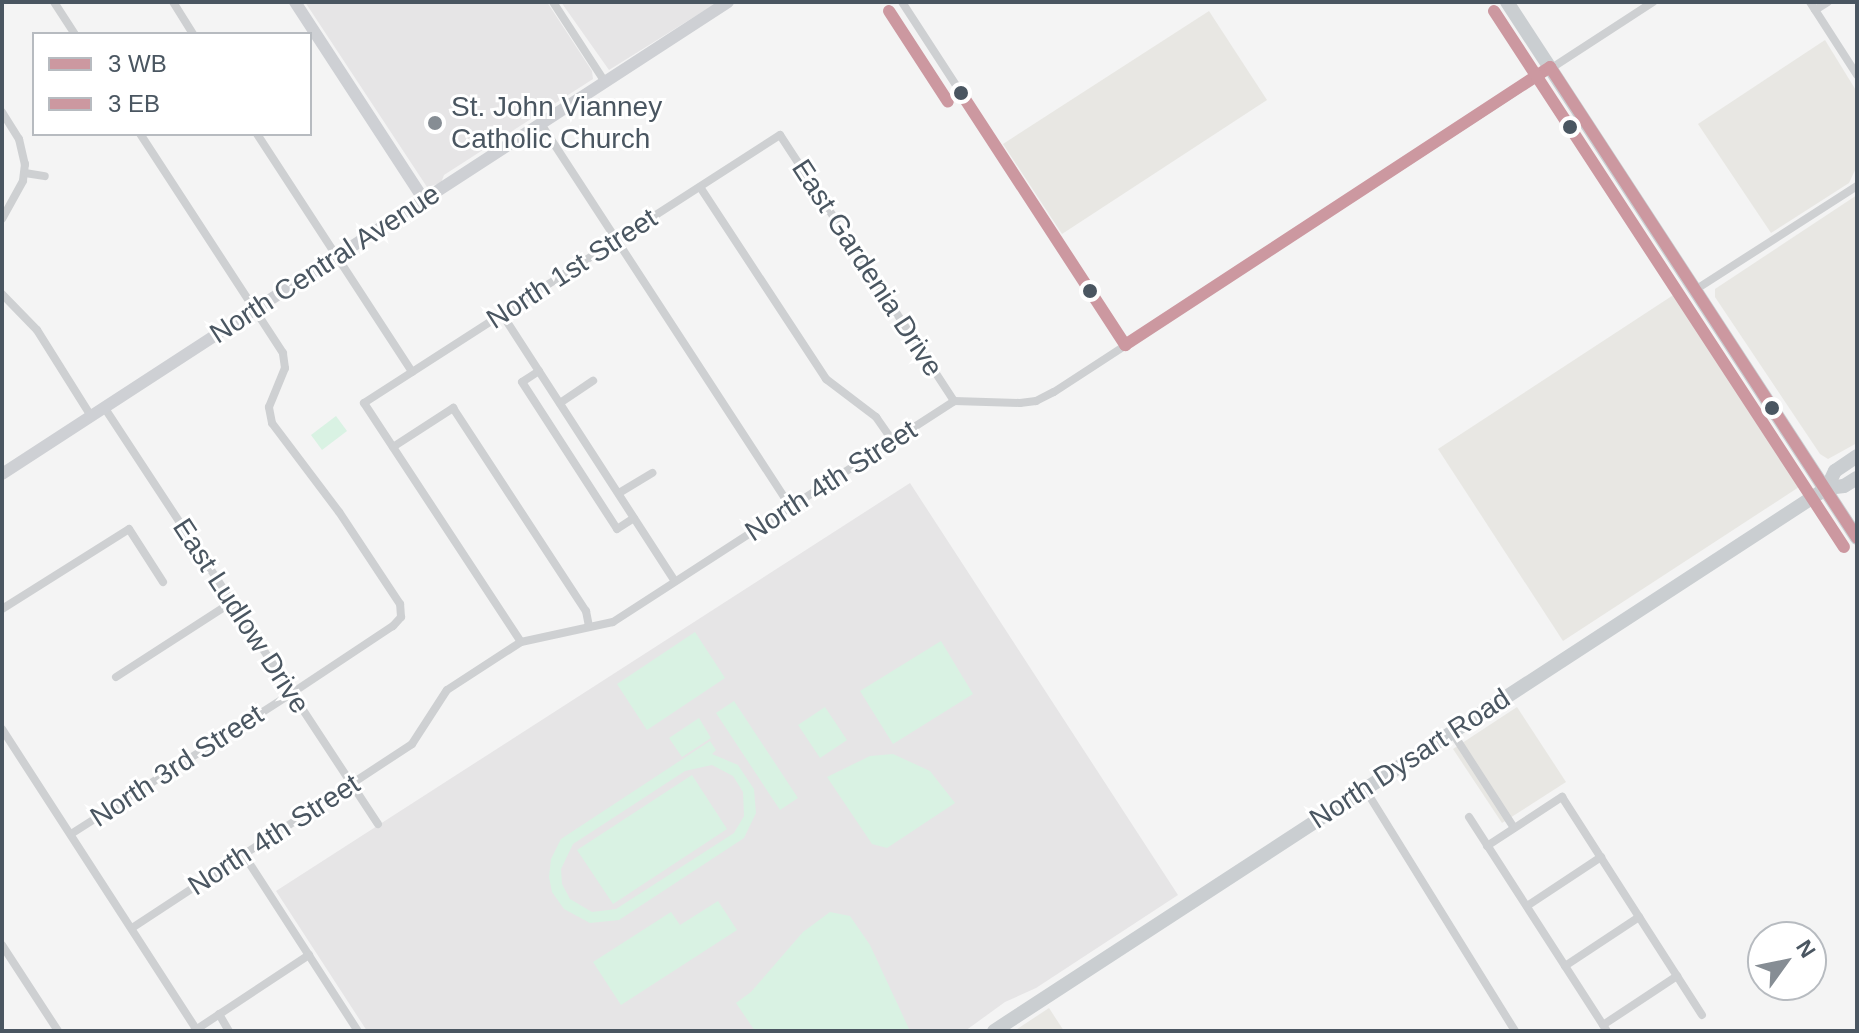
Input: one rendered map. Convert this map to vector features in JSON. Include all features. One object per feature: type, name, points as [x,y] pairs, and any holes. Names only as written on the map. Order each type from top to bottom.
[{"type":"main road","points":[[1507,2],[1857,538]]},
{"type":"main road","name":"North Dysart Road","points":[[1827,488],[1835,471],[1857,456]]},
{"type":"main road","name":"North Dysart Road","points":[[994,1031],[1827,488],[1844,486],[1857,478]]},
{"type":"street","points":[[54,2],[74,32]]},
{"type":"street","points":[[173,2],[192,32]]},
{"type":"street","points":[[295,2],[424,200]]},
{"type":"street","points":[[553,2],[605,82]]},
{"type":"street","name":"North Central Avenue","points":[[2,474],[728,2]]},
{"type":"street","points":[[902,2],[1125,345]]},
{"type":"street","points":[[954,401],[1036,401],[1653,2]]},
{"type":"street","points":[[1828,2],[1812,6],[1857,75]]},
{"type":"street","points":[[2,112],[19,139],[25,173],[2,219]]},
{"type":"street","points":[[541,124],[791,507]]},
{"type":"street","name":"North 1st Street","points":[[393,447],[364,403],[780,135]]},
{"type":"street","name":"East Gardenia Drive","points":[[780,135],[954,401]]},
{"type":"street","points":[[141,136],[255,310]]},
{"type":"street","points":[[258,136],[412,372]]},
{"type":"street","points":[[25,173],[45,176]]},
{"type":"street","points":[[1695,290],[1857,186]]},
{"type":"street","points":[[700,187],[826,379],[876,417],[892,440]]},
{"type":"street","points":[[2,294],[37,330],[91,416]]},
{"type":"street","name":"North 3rd Street","points":[[71,834],[292,693],[393,626],[401,617],[400,604],[339,512],[272,423],[269,407],[285,361],[255,310]]},
{"type":"street","points":[[502,314],[675,581]]},
{"type":"street","points":[[539,371],[522,382],[617,529],[634,518]]},
{"type":"street","points":[[560,403],[593,381]]},
{"type":"street","name":"North 4th Street","points":[[132,928],[412,744],[447,690],[521,642],[613,622],[954,401]]},
{"type":"street","name":"East Ludlow Drive","points":[[104,407],[378,824]]},
{"type":"street","points":[[521,642],[393,447],[453,408],[586,611],[589,626]]},
{"type":"street","points":[[619,493],[652,473]]},
{"type":"street","points":[[2,609],[129,529],[163,582]]},
{"type":"street","points":[[116,677],[232,602]]},
{"type":"street","points":[[2,729],[195,1030],[309,955]]},
{"type":"street","points":[[1452,732],[1514,828]]},
{"type":"street","points":[[1365,789],[1515,1031]]},
{"type":"street","points":[[1487,846],[1562,797],[1702,1015]]},
{"type":"street","points":[[1469,817],[1605,1028],[1677,976]]},
{"type":"street","points":[[244,855],[358,1031]]},
{"type":"street","points":[[1527,906],[1601,857]]},
{"type":"street","points":[[1565,966],[1639,917]]},
{"type":"street","points":[[2,945],[58,1031]]},
{"type":"street","points":[[219,1014],[229,1031]]},
{"type":"shaded area","points":[[305,2],[547,2],[592,71],[593,79],[444,175],[441,183],[427,187]]},
{"type":"shaded area","points":[[561,2],[718,2],[609,70]]},
{"type":"shaded area","points":[[1209,11],[1267,100],[1062,234],[1003,144]]},
{"type":"shaded area","points":[[1825,40],[1857,92],[1857,166],[1849,183],[1771,233],[1698,124]]},
{"type":"shaded area","points":[[1857,195],[1857,443],[1828,459],[1820,454],[1715,297],[1715,289]]},
{"type":"shaded area","points":[[1681,290],[1799,472],[1799,487],[1563,641],[1438,449]]},
{"type":"shaded area","points":[[910,483],[1178,895],[1036,988],[1005,1002],[965,1031],[367,1031],[276,891]]},
{"type":"shaded area","points":[[1517,707],[1566,782],[1502,823],[1453,749]]},
{"type":"shaded area","points":[[1049,1008],[1064,1031],[1014,1031]]},
{"type":"green space","points":[[336,416],[347,431],[322,450],[311,435]]},
{"type":"green space","points":[[695,632],[725,678],[647,730],[617,684]]},
{"type":"green space","points":[[941,641],[973,694],[893,744],[860,691]]},
{"type":"green space","points":[[734,701],[798,798],[780,810],[716,713]]},
{"type":"green space","points":[[825,707],[847,740],[820,758],[798,725]]},
{"type":"green space","points":[[699,718],[711,738],[682,757],[669,738]]},
{"type":"green space","points":[[710,741],[716,750],[712,754],[738,765],[754,789],[756,813],[744,838],[619,920],[590,923],[564,909],[552,892],[549,877],[551,859],[561,839]],"holes":[[[712,765],[733,776],[743,792],[744,816],[734,833],[616,909],[592,912],[570,899],[562,884],[561,869],[573,844],[685,771]]]},
{"type":"green space","points":[[893,754],[930,771],[955,803],[887,848],[872,844],[827,777],[870,756]]},
{"type":"green space","points":[[692,775],[727,829],[613,904],[577,850]]},
{"type":"green space","points":[[718,901],[737,930],[621,1005],[593,962],[671,912],[680,925]]},
{"type":"green space","points":[[830,912],[850,916],[870,945],[910,1031],[755,1031],[736,1003],[751,992],[803,932]]},
{"type":"transit line","points":[[889,11],[948,102]]},
{"type":"transit line","points":[[1494,11],[1844,547]]},
{"type":"transit line","points":[[961,93],[1125,345],[1550,67],[1857,538]]},
{"type":"place","name":"St. John Vianney Catholic Church","points":[[435,123]]}]
